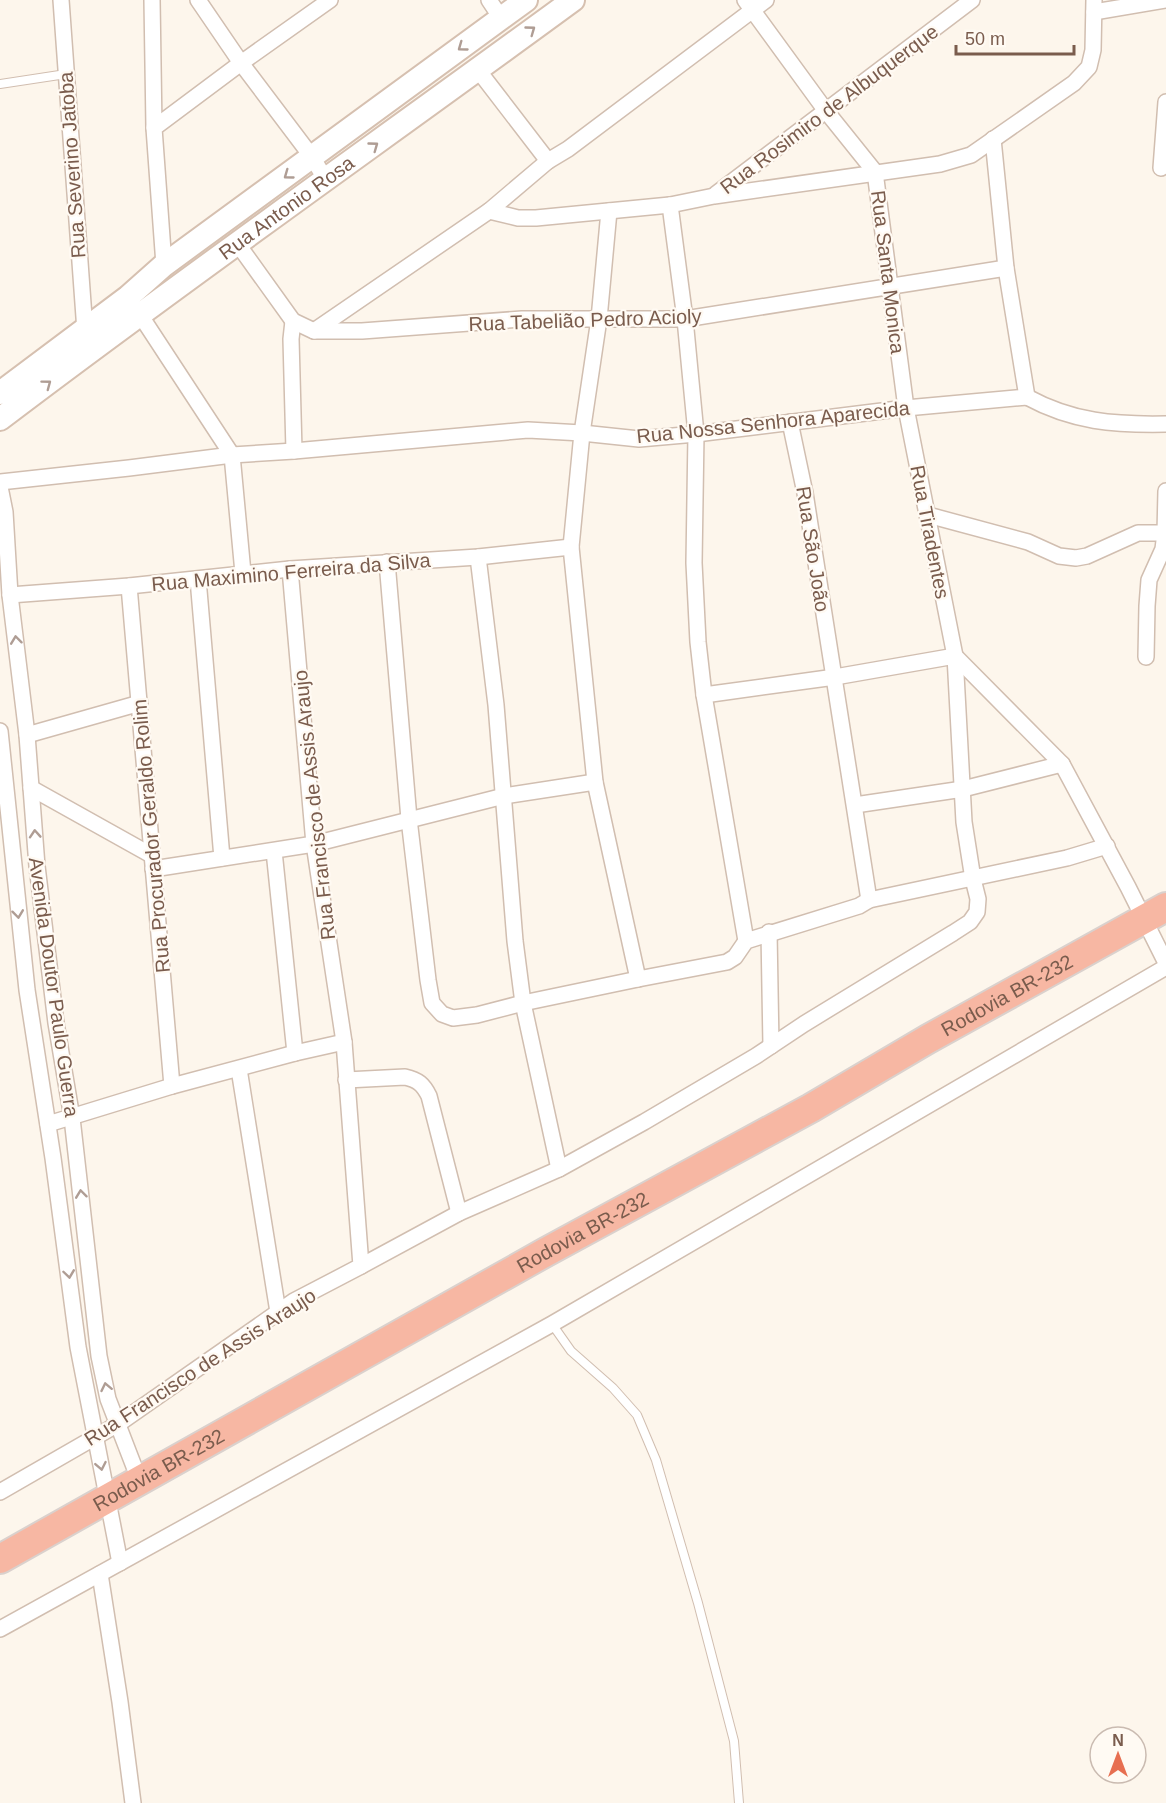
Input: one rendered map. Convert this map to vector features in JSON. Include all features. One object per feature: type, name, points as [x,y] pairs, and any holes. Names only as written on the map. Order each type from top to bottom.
[{"type":"highway","name":"Rodovia BR-232","points":[[0,1558],[140,1482],[288,1396],[546,1252],[812,1108],[928,1039],[1155,913]]},
{"type":"main road","name":"Rua Antonio Rosa","points":[[0,419],[134,305],[164,265],[312,157],[495,9],[526,0]]},
{"type":"main road","name":"Rua Antonio Rosa","points":[[0,393],[85,331],[134,305],[237,243],[573,0]]},
{"type":"street","name":"Rua Severino Jatoba","points":[[61,0],[85,331]]},
{"type":"street","points":[[152,0],[154,128],[164,265]]},
{"type":"street","points":[[198,0],[241,63],[312,157],[326,180]]},
{"type":"street","points":[[154,128],[330,0]]},
{"type":"street","points":[[314,331],[489,212],[548,161],[568,149],[748,5],[766,0]]},
{"type":"street","name":"Rua Rosimiro de Albuquerque","points":[[714,196],[972,0]]},
{"type":"street","points":[[489,212],[518,218],[536,218],[670,205],[714,196],[940,164],[971,155],[1074,83],[1089,67],[1093,50],[1094,6],[1166,0]]},
{"type":"street","name":"Rua Santa Monica","points":[[748,5],[826,111],[875,172],[906,408]]},
{"type":"street","points":[[478,70],[548,161]]},
{"type":"street","points":[[1161,168],[1166,102]]},
{"type":"street","points":[[993,139],[1006,268],[1027,397],[1042,406],[1088,421],[1166,424]]},
{"type":"street","points":[[670,205],[685,320],[696,434],[694,563],[698,642],[704,695],[746,941]]},
{"type":"street","points":[[609,211],[599,320],[582,433],[571,547],[595,782],[638,979]]},
{"type":"street","name":"Rua Tabelião Pedro Acioly","points":[[237,243],[293,321],[314,331],[362,331],[522,320],[685,320],[1006,268]]},
{"type":"street","points":[[134,305],[232,455],[243,573]]},
{"type":"street","points":[[293,321],[291,339],[294,451]]},
{"type":"street","name":"Rua Nossa Senhora Aparecida","points":[[0,482],[232,455],[528,430],[639,439],[906,408],[1027,397]]},
{"type":"street","name":"Rua Tiradentes","points":[[361,1266],[459,1213],[559,1169],[644,1122],[970,922],[977,912],[978,899],[964,822],[955,656],[906,408]]},
{"type":"street","name":"Rua São João","points":[[790,422],[805,493],[868,900]]},
{"type":"street","name":"Avenida Doutor Paulo Guerra","points":[[0,487],[5,512],[10,594],[27,735],[37,866],[56,1023],[72,1118],[99,1356],[108,1399],[140,1482]]},
{"type":"street","points":[[1146,657],[1149,580],[1163,549],[1166,533],[1166,491]]},
{"type":"street","points":[[928,515],[1028,542],[1059,556],[1076,558],[1087,556],[1138,533],[1166,533]]},
{"type":"street","name":"Rua Maximino Ferreira da Silva","points":[[10,594],[129,586],[290,568],[478,556],[571,547]]},
{"type":"street","points":[[478,556],[496,705],[515,941],[523,1003],[559,1169]]},
{"type":"street","points":[[387,562],[409,819],[428,980],[432,1003],[442,1014],[453,1018],[477,1015],[523,1003],[727,962],[735,957],[746,941],[859,906],[868,900],[1067,858],[1107,846]]},
{"type":"street","name":"Rua Francisco de Assis Araujo","points":[[0,1492],[118,1424],[294,1300],[361,1266],[344,1042],[314,844],[290,568]]},
{"type":"street","points":[[198,579],[222,858]]},
{"type":"street","name":"Rua Procurador Geraldo Rolim","points":[[129,586],[172,1086]]},
{"type":"street","points":[[704,695],[835,677],[955,656],[1062,764],[1107,846],[1155,913],[1166,963]]},
{"type":"street","points":[[27,735],[140,703]]},
{"type":"street","name":"Avenida Doutor Paulo Guerra","points":[[0,731],[22,945],[78,1347],[120,1563]]},
{"type":"street","points":[[855,805],[963,789],[1062,764]]},
{"type":"street","points":[[31,788],[152,862],[222,858],[314,844],[504,796],[595,782]]},
{"type":"street","points":[[274,851],[295,1053]]},
{"type":"street","points":[[769,932],[771,1046]]},
{"type":"street","points":[[22,945],[46,942]]},
{"type":"street","points":[[0,1629],[552,1324],[1166,967]]},
{"type":"street","points":[[48,1124],[172,1086],[344,1042]]},
{"type":"street","points":[[239,1069],[278,1312]]},
{"type":"street","points":[[346,1080],[405,1077],[424,1085],[429,1096],[459,1213]]},
{"type":"street","points":[[100,1574],[133,1803]]},
{"type":"lane","points":[[0,84],[66,74]]},
{"type":"lane","points":[[552,1324],[571,1351],[613,1388],[637,1415],[656,1460],[698,1603],[734,1741],[739,1803]]}]
